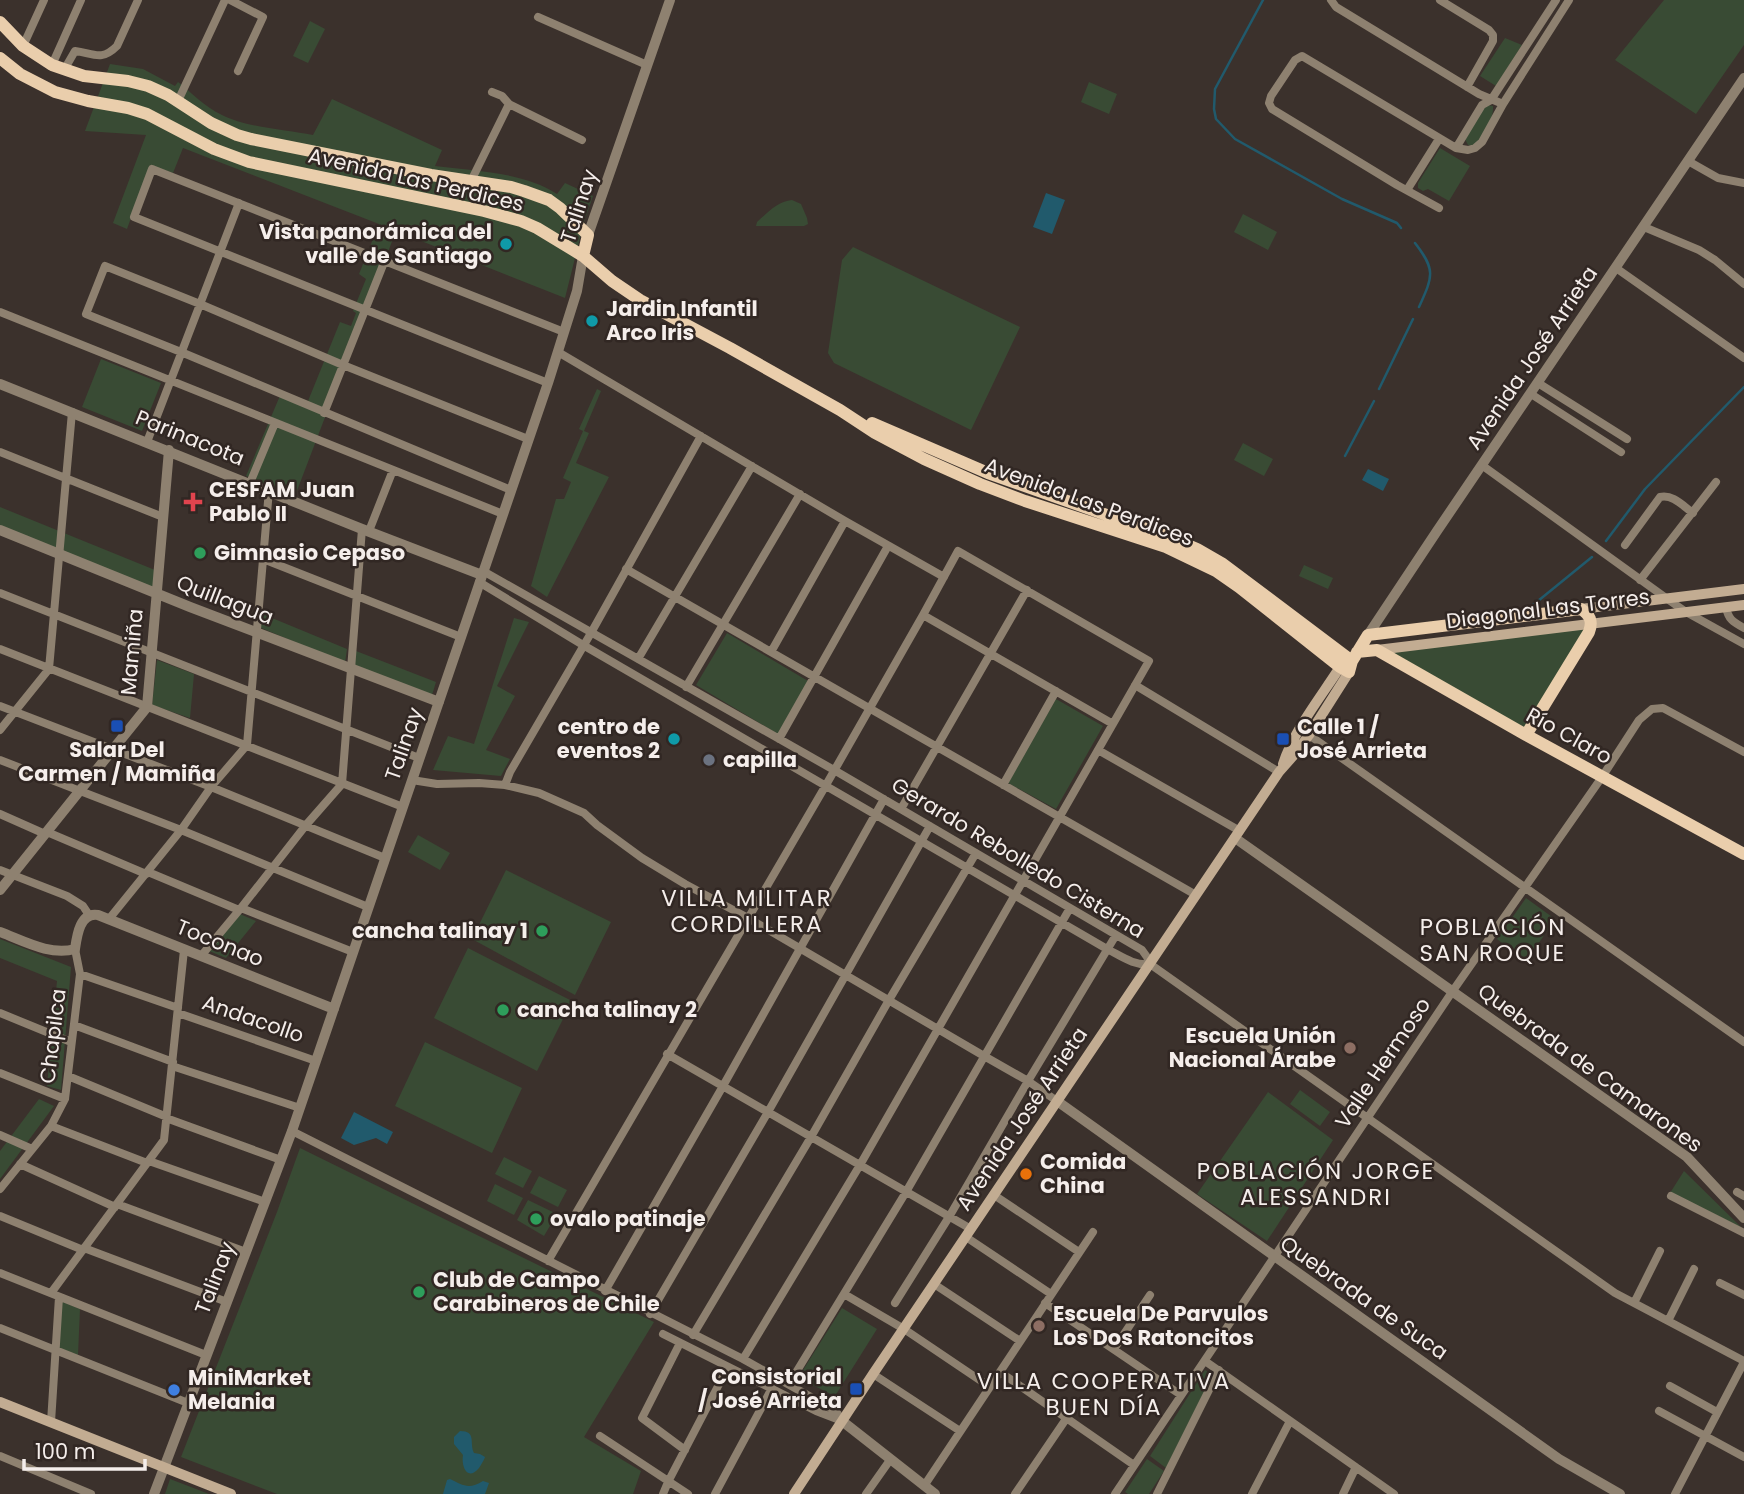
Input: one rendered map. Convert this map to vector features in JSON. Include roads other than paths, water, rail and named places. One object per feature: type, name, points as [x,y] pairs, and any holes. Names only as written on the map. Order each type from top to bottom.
[{"type":"main road","name":"Avenida Las Perdices","points":[[0,22],[23,46],[58,68],[84,76],[137,83],[158,90],[211,122],[251,139],[431,175],[511,187],[540,196],[560,208],[588,235]]},
{"type":"main road","name":"Avenida Las Perdices","points":[[0,58],[20,74],[55,92],[147,114],[214,149],[249,162],[484,211],[537,228],[583,256],[640,300],[730,348],[898,446],[973,481],[1025,501],[1193,558],[1350,663]]},
{"type":"main road","points":[[165,123],[178,101]]},
{"type":"main road","name":"Talinay","points":[[583,256],[588,235]]},
{"type":"main road","name":"Diagonal Las Torres","points":[[1368,635],[1743,588]]},
{"type":"main road","name":"Diagonal Las Torres","points":[[1350,663],[1377,650],[1735,606]]},
{"type":"main road","points":[[1526,735],[1589,632],[1591,624],[1588,614],[1581,609]]},
{"type":"main road","name":"Avenida José Arrieta","points":[[1281,769],[1309,735],[1368,635]]},
{"type":"main road","name":"Río Claro","points":[[1377,650],[1744,854]]},
{"type":"main road","name":"Avenida José Arrieta","points":[[794,1494],[1281,769],[1292,743],[1350,663]]},
{"type":"main road","points":[[0,1402],[231,1494]]},
{"type":"street","points":[[23,46],[44,0]]},
{"type":"street","points":[[58,68],[81,0]]},
{"type":"street","points":[[58,68],[75,51],[100,56],[112,52],[117,47],[138,0]]},
{"type":"street","points":[[178,101],[225,0]]},
{"type":"street","points":[[230,0],[263,17],[238,71]]},
{"type":"street","name":"Talinay","points":[[588,235],[670,0]]},
{"type":"street","points":[[1331,0],[1336,7],[1467,87],[1503,104]]},
{"type":"street","points":[[1440,0],[1493,35],[1493,41],[1467,87]]},
{"type":"street","points":[[1455,148],[1482,105],[1491,100],[1563,1]]},
{"type":"street","points":[[1439,208],[1272,108],[1269,103],[1271,96],[1295,60],[1302,56],[1455,148],[1475,148],[1482,142],[1563,1]]},
{"type":"street","points":[[538,17],[648,65]]},
{"type":"street","name":"Avenida José Arrieta","points":[[1368,635],[1688,161],[1740,89],[1744,78]]},
{"type":"street","points":[[492,92],[502,96],[509,104],[582,141]]},
{"type":"street","points":[[471,181],[509,104]]},
{"type":"street","points":[[1407,190],[1439,139]]},
{"type":"street","points":[[1688,161],[1718,178],[1744,183]]},
{"type":"street","points":[[548,383],[134,217],[152,169],[564,332]]},
{"type":"street","points":[[147,442],[239,203]]},
{"type":"street","points":[[1644,226],[1699,250],[1744,284]]},
{"type":"street","name":"Talinay","points":[[154,1494],[300,1108],[548,383],[577,290],[583,256]]},
{"type":"street","points":[[324,412],[385,260]]},
{"type":"street","points":[[511,490],[86,314],[105,266],[528,439]]},
{"type":"street","points":[[1616,268],[1744,358]]},
{"type":"street","points":[[0,312],[503,514]]},
{"type":"street","points":[[558,352],[944,577]]},
{"type":"street","points":[[1538,383],[1627,439]]},
{"type":"street","name":"Parinacota","points":[[0,384],[481,576]]},
{"type":"street","points":[[1531,394],[1621,452]]},
{"type":"street","points":[[0,730],[49,669],[72,412]]},
{"type":"street","points":[[250,483],[275,423]]},
{"type":"street","points":[[505,785],[701,436]]},
{"type":"street","name":"Mamiña","points":[[0,890],[147,707],[169,450]]},
{"type":"street","points":[[0,452],[163,517]]},
{"type":"street","points":[[638,659],[752,466]]},
{"type":"street","points":[[1483,466],[1665,598],[1744,644]]},
{"type":"street","points":[[201,956],[342,784],[356,596],[366,530],[393,470]]},
{"type":"street","points":[[1640,580],[1716,482]]},
{"type":"street","points":[[109,919],[181,830],[211,787],[247,745],[269,490]]},
{"type":"street","points":[[686,687],[800,494]]},
{"type":"street","points":[[1625,545],[1660,497],[1672,497],[1693,513]]},
{"type":"street","points":[[771,652],[845,521]]},
{"type":"street","name":"Quillagua","points":[[0,530],[156,594],[439,702]]},
{"type":"street","points":[[779,739],[888,546]]},
{"type":"street","points":[[548,1261],[834,770],[958,551],[1149,661],[860,1165],[743,1359]]},
{"type":"street","points":[[263,559],[461,637]]},
{"type":"street","points":[[626,569],[1196,895]]},
{"type":"street","name":"Gerardo Rebolledo Cisterna","points":[[481,576],[591,633],[834,770],[1116,934],[1142,950],[1150,964],[1134,963],[1107,949],[583,645],[481,576]]},
{"type":"street","points":[[1743,588],[1728,614],[1732,622],[1744,628]]},
{"type":"street","points":[[901,809],[1027,590]]},
{"type":"street","points":[[0,593],[419,758]]},
{"type":"street","points":[[923,615],[1113,724]]},
{"type":"street","points":[[0,649],[402,807]]},
{"type":"street","points":[[1135,685],[1281,769]]},
{"type":"street","points":[[1003,785],[1056,691]]},
{"type":"street","points":[[0,706],[211,787],[385,858]]},
{"type":"street","name":"Valle Hermoso","points":[[1115,1494],[1366,1118],[1639,720],[1652,709],[1671,712],[1744,752]]},
{"type":"street","points":[[1309,735],[1744,1042]]},
{"type":"street","points":[[1098,750],[1237,835]]},
{"type":"street","points":[[0,760],[181,830],[368,907]]},
{"type":"street","points":[[412,779],[437,784],[505,785],[539,793],[584,813],[642,858],[801,948],[1028,1081],[1057,1101]]},
{"type":"street","points":[[605,1291],[884,799]]},
{"type":"street","points":[[0,814],[353,952]]},
{"type":"street","points":[[650,1314],[930,826]]},
{"type":"street","name":"Quebrada de Camarones","points":[[1237,835],[1452,992],[1686,1157],[1744,1216]]},
{"type":"street","points":[[693,1335],[976,853]]},
{"type":"street","name":"Toconao","points":[[0,870],[67,896],[91,914],[334,1009]]},
{"type":"street","points":[[789,1384],[906,1192],[1070,908]]},
{"type":"street","points":[[0,932],[47,950],[61,952],[75,949],[80,925],[91,914]]},
{"type":"street","points":[[895,1303],[1116,934]]},
{"type":"street","name":"Chapilca","points":[[0,1189],[51,1126],[65,1099],[80,974],[75,949]]},
{"type":"street","points":[[51,1422],[56,1351],[55,1295],[83,1249],[164,1140],[184,950]]},
{"type":"street","points":[[1150,964],[1615,1293],[1744,1362],[1675,1494]]},
{"type":"street","name":"Andacollo","points":[[80,974],[316,1061]]},
{"type":"street","points":[[0,1013],[71,1042]]},
{"type":"street","points":[[74,1024],[172,1064],[300,1108]]},
{"type":"street","points":[[667,1054],[949,1216],[1051,1294]]},
{"type":"street","points":[[0,1073],[65,1099]]},
{"type":"street","points":[[68,1076],[167,1118],[281,1160]]},
{"type":"street","name":"Quebrada de Suca","points":[[1057,1101],[1559,1459],[1620,1494]]},
{"type":"street","points":[[51,1126],[265,1202]]},
{"type":"street","points":[[292,1131],[789,1384],[836,1411],[842,1421],[935,1494]]},
{"type":"street","points":[[0,1135],[32,1149]]},
{"type":"street","points":[[20,1164],[116,1205],[246,1252]]},
{"type":"street","points":[[994,1195],[1079,1252]]},
{"type":"street","points":[[1671,1196],[1744,1233]]},
{"type":"street","points":[[0,1216],[227,1302]]},
{"type":"street","points":[[924,1486],[1093,1232]]},
{"type":"street","points":[[1634,1303],[1660,1251]]},
{"type":"street","points":[[1668,1321],[1694,1269]]},
{"type":"street","points":[[0,1273],[206,1355]]},
{"type":"street","points":[[1720,1283],[1744,1296]]},
{"type":"street","points":[[934,1284],[1020,1341]]},
{"type":"street","points":[[844,1293],[904,1329],[990,1387]]},
{"type":"street","points":[[1114,1349],[1150,1294]]},
{"type":"street","points":[[1045,1303],[1181,1395]]},
{"type":"street","points":[[0,1328],[188,1403]]},
{"type":"street","points":[[663,1334],[842,1421]]},
{"type":"street","points":[[680,1343],[642,1419],[685,1450]]},
{"type":"street","points":[[1205,1361],[1394,1494]]},
{"type":"street","points":[[663,1494],[728,1367]]},
{"type":"street","points":[[1157,1494],[1219,1370]]},
{"type":"street","points":[[1000,1372],[1134,1465]]},
{"type":"street","points":[[873,1374],[960,1432]]},
{"type":"street","points":[[1670,1386],[1717,1412]]},
{"type":"street","points":[[715,1494],[772,1388]]},
{"type":"street","points":[[1659,1411],[1744,1457]]},
{"type":"street","points":[[1015,1494],[1066,1419]]},
{"type":"street","points":[[1252,1494],[1290,1421]]},
{"type":"street","points":[[600,1436],[688,1494]]},
{"type":"street","points":[[0,1456],[91,1494]]},
{"type":"street","points":[[866,1494],[890,1460]]},
{"type":"street","points":[[1343,1494],[1356,1467]]},
{"type":"water","points":[[1046,193],[1065,200],[1052,234],[1033,227]]},
{"type":"water","points":[[1368,469],[1389,479],[1383,491],[1362,480]]},
{"type":"water","points":[[354,1112],[393,1132],[387,1144],[376,1138],[354,1145],[341,1138]]},
{"type":"water","points":[[460,1431],[471,1435],[474,1453],[485,1457],[475,1472],[466,1471],[463,1455],[454,1444],[454,1437]]},
{"type":"water","points":[[447,1480],[466,1486],[483,1481],[489,1483],[485,1494],[443,1494]]},
{"type":"waterway","points":[[1263,0],[1215,89],[1216,119],[1235,139],[1342,199],[1397,223],[1401,228]]},
{"type":"waterway","points":[[1415,243],[1426,260],[1430,274],[1419,307]]},
{"type":"waterway","points":[[1379,389],[1413,319]]},
{"type":"waterway","points":[[1606,541],[1645,489],[1744,387]]},
{"type":"waterway","points":[[1345,456],[1374,401]]},
{"type":"waterway","points":[[1533,605],[1592,557]]},
{"type":"place","name":"Vista panorámica del valle de Santiago","points":[[506,244]]},
{"type":"place","name":"Jardin Infantil Arco Iris","points":[[592,321]]},
{"type":"place","name":"CESFAM Juan Pablo II","points":[[193,502]]},
{"type":"place","name":"Gimnasio Cepaso","points":[[200,553]]},
{"type":"place","name":"Salar Del Carmen / Mamiña","points":[[117,726]]},
{"type":"place","name":"centro de eventos 2","points":[[674,739]]},
{"type":"place","name":"Calle 1 / José Arrieta","points":[[1283,739]]},
{"type":"place","name":"capilla","points":[[709,760]]},
{"type":"place","name":"cancha talinay 1","points":[[542,931]]},
{"type":"place","name":"cancha talinay 2","points":[[503,1010]]},
{"type":"place","name":"Escuela Unión Nacional Árabe","points":[[1350,1048]]},
{"type":"place","name":"Comida China","points":[[1026,1174]]},
{"type":"place","name":"ovalo patinaje","points":[[536,1219]]},
{"type":"place","name":"Club de Campo Carabineros de Chile","points":[[419,1292]]},
{"type":"place","name":"Escuela De Parvulos Los Dos Ratoncitos","points":[[1039,1326]]},
{"type":"place","name":"Consistorial / José Arrieta","points":[[856,1389]]},
{"type":"place","name":"MiniMarket Melania","points":[[174,1390]]},
{"type":"district","name":"VILLA MILITAR CORDILLERA","points":[[747,911]]},
{"type":"district","name":"POBLACIÓN SAN ROQUE","points":[[1493,940]]},
{"type":"district","name":"POBLACIÓN JORGE ALESSANDRI","points":[[1316,1184]]},
{"type":"district","name":"VILLA COOPERATIVA BUEN DÍA","points":[[1104,1394]]}]
